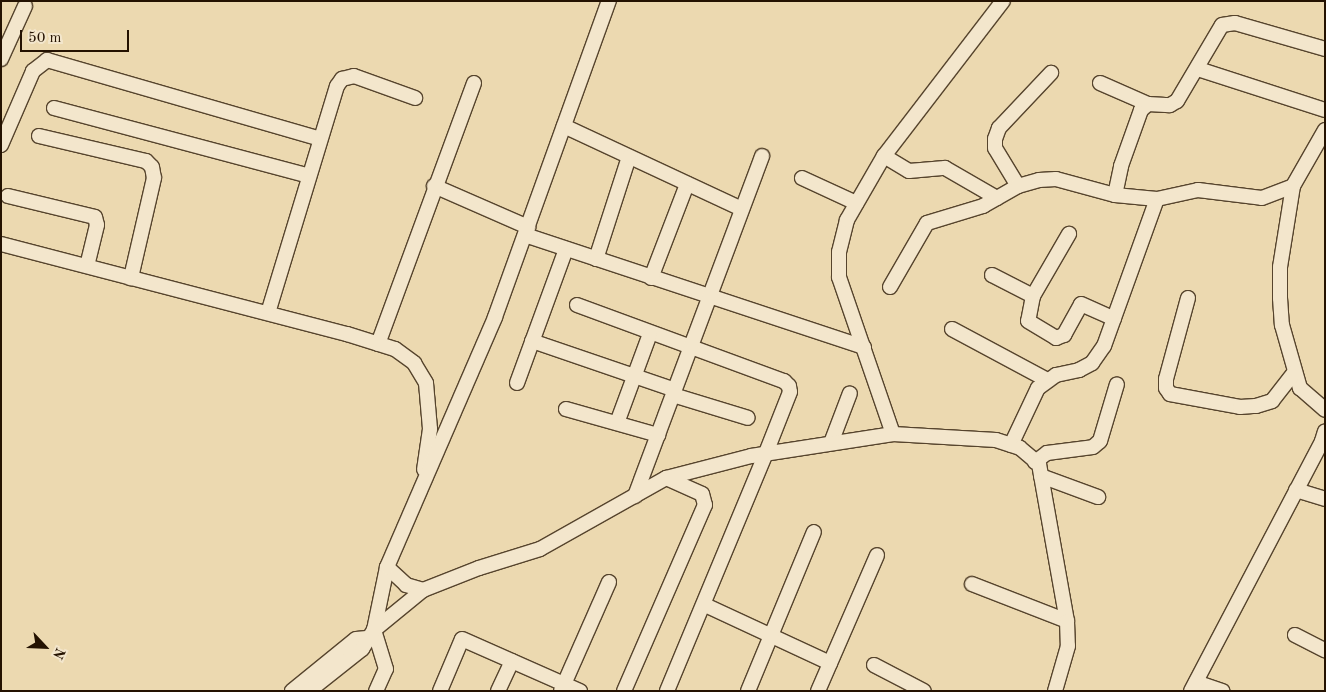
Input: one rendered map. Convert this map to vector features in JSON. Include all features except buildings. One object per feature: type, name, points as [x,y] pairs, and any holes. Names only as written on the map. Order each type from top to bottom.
[{"type":"street","points":[[309,691],[362,649],[371,634],[387,567],[421,485],[460,402],[527,231],[609,1]]},
{"type":"street","points":[[893,434],[839,277],[839,252],[847,220],[884,156],[1003,1]]},
{"type":"street","points":[[1,59],[24,6]]},
{"type":"street","points":[[1100,83],[1148,104],[1170,105],[1177,101],[1198,69],[1222,24],[1227,22],[1325,49]]},
{"type":"street","points":[[1,145],[33,71],[47,60],[320,139]]},
{"type":"street","points":[[1198,69],[1325,110]]},
{"type":"street","points":[[1018,186],[995,148],[995,139],[999,128],[1051,73]]},
{"type":"street","points":[[268,313],[320,139],[342,79],[354,76],[415,98]]},
{"type":"street","points":[[378,344],[434,186],[474,83]]},
{"type":"street","points":[[1115,195],[1121,166],[1141,110],[1148,104]]},
{"type":"street","points":[[54,108],[309,176]]},
{"type":"street","points":[[564,126],[742,209]]},
{"type":"street","points":[[1325,130],[1292,186],[1280,267],[1282,325],[1294,372],[1300,388],[1325,410]]},
{"type":"street","points":[[39,136],[146,161],[152,168],[154,178],[131,278]]},
{"type":"street","points":[[635,496],[762,156]]},
{"type":"street","points":[[884,156],[909,171],[945,168],[997,198]]},
{"type":"street","points":[[596,259],[629,157]]},
{"type":"street","points":[[802,178],[856,203]]},
{"type":"street","points":[[890,286],[927,223],[997,198],[1018,186],[1056,179],[1115,195],[1157,199],[1198,190],[1262,198],[1292,186]]},
{"type":"street","points":[[651,278],[687,184]]},
{"type":"street","points":[[434,186],[566,249],[864,347]]},
{"type":"street","points":[[8,196],[95,217],[97,225],[87,266]]},
{"type":"street","points":[[1011,445],[1027,409],[1047,380],[1092,363],[1104,346],[1157,199]]},
{"type":"street","points":[[1069,234],[1033,296],[1028,321],[1056,338],[1064,335],[1081,304],[1114,319]]},
{"type":"street","points":[[1,244],[268,313],[395,349],[414,363],[426,383],[430,429],[421,485]]},
{"type":"street","points":[[517,383],[566,249]]},
{"type":"street","points":[[992,275],[1033,296]]},
{"type":"street","points":[[1188,298],[1166,379],[1166,388],[1170,394],[1240,407],[1256,406],[1272,401],[1294,372]]},
{"type":"street","points":[[577,305],[650,334],[784,381],[789,386],[790,392],[766,453],[705,605],[667,691]]},
{"type":"street","points":[[952,329],[1047,380]]},
{"type":"street","points":[[617,424],[650,334]]},
{"type":"street","points":[[532,341],[748,418]]},
{"type":"street","points":[[1036,462],[1047,453],[1093,447],[1100,441],[1117,384]]},
{"type":"street","points":[[831,443],[850,393]]},
{"type":"street","points":[[566,409],[658,435]]},
{"type":"street","points":[[1222,691],[1193,686],[1322,441],[1325,431]]},
{"type":"street","points":[[292,691],[356,639],[371,634],[423,590],[479,568],[540,549],[666,478],[766,453],[893,434],[962,436],[996,440],[1011,445],[1036,462],[1041,476],[1068,621],[1068,646],[1055,691]]},
{"type":"street","points":[[1041,476],[1098,497]]},
{"type":"street","points":[[624,691],[705,505],[702,494],[666,478]]},
{"type":"street","points":[[1296,490],[1325,499]]},
{"type":"street","points":[[748,691],[814,532]]},
{"type":"street","points":[[818,691],[876,555]]},
{"type":"street","points":[[387,567],[406,585],[423,590]]},
{"type":"street","points":[[563,687],[609,582]]},
{"type":"street","points":[[972,584],[1068,621]]},
{"type":"street","points":[[705,605],[830,663]]},
{"type":"street","points":[[371,634],[386,669],[376,691]]},
{"type":"street","points":[[1295,635],[1325,650]]},
{"type":"street","points":[[440,691],[462,639],[512,661],[563,687],[580,691]]},
{"type":"street","points":[[498,691],[512,661]]},
{"type":"street","points":[[874,665],[924,691]]}]
